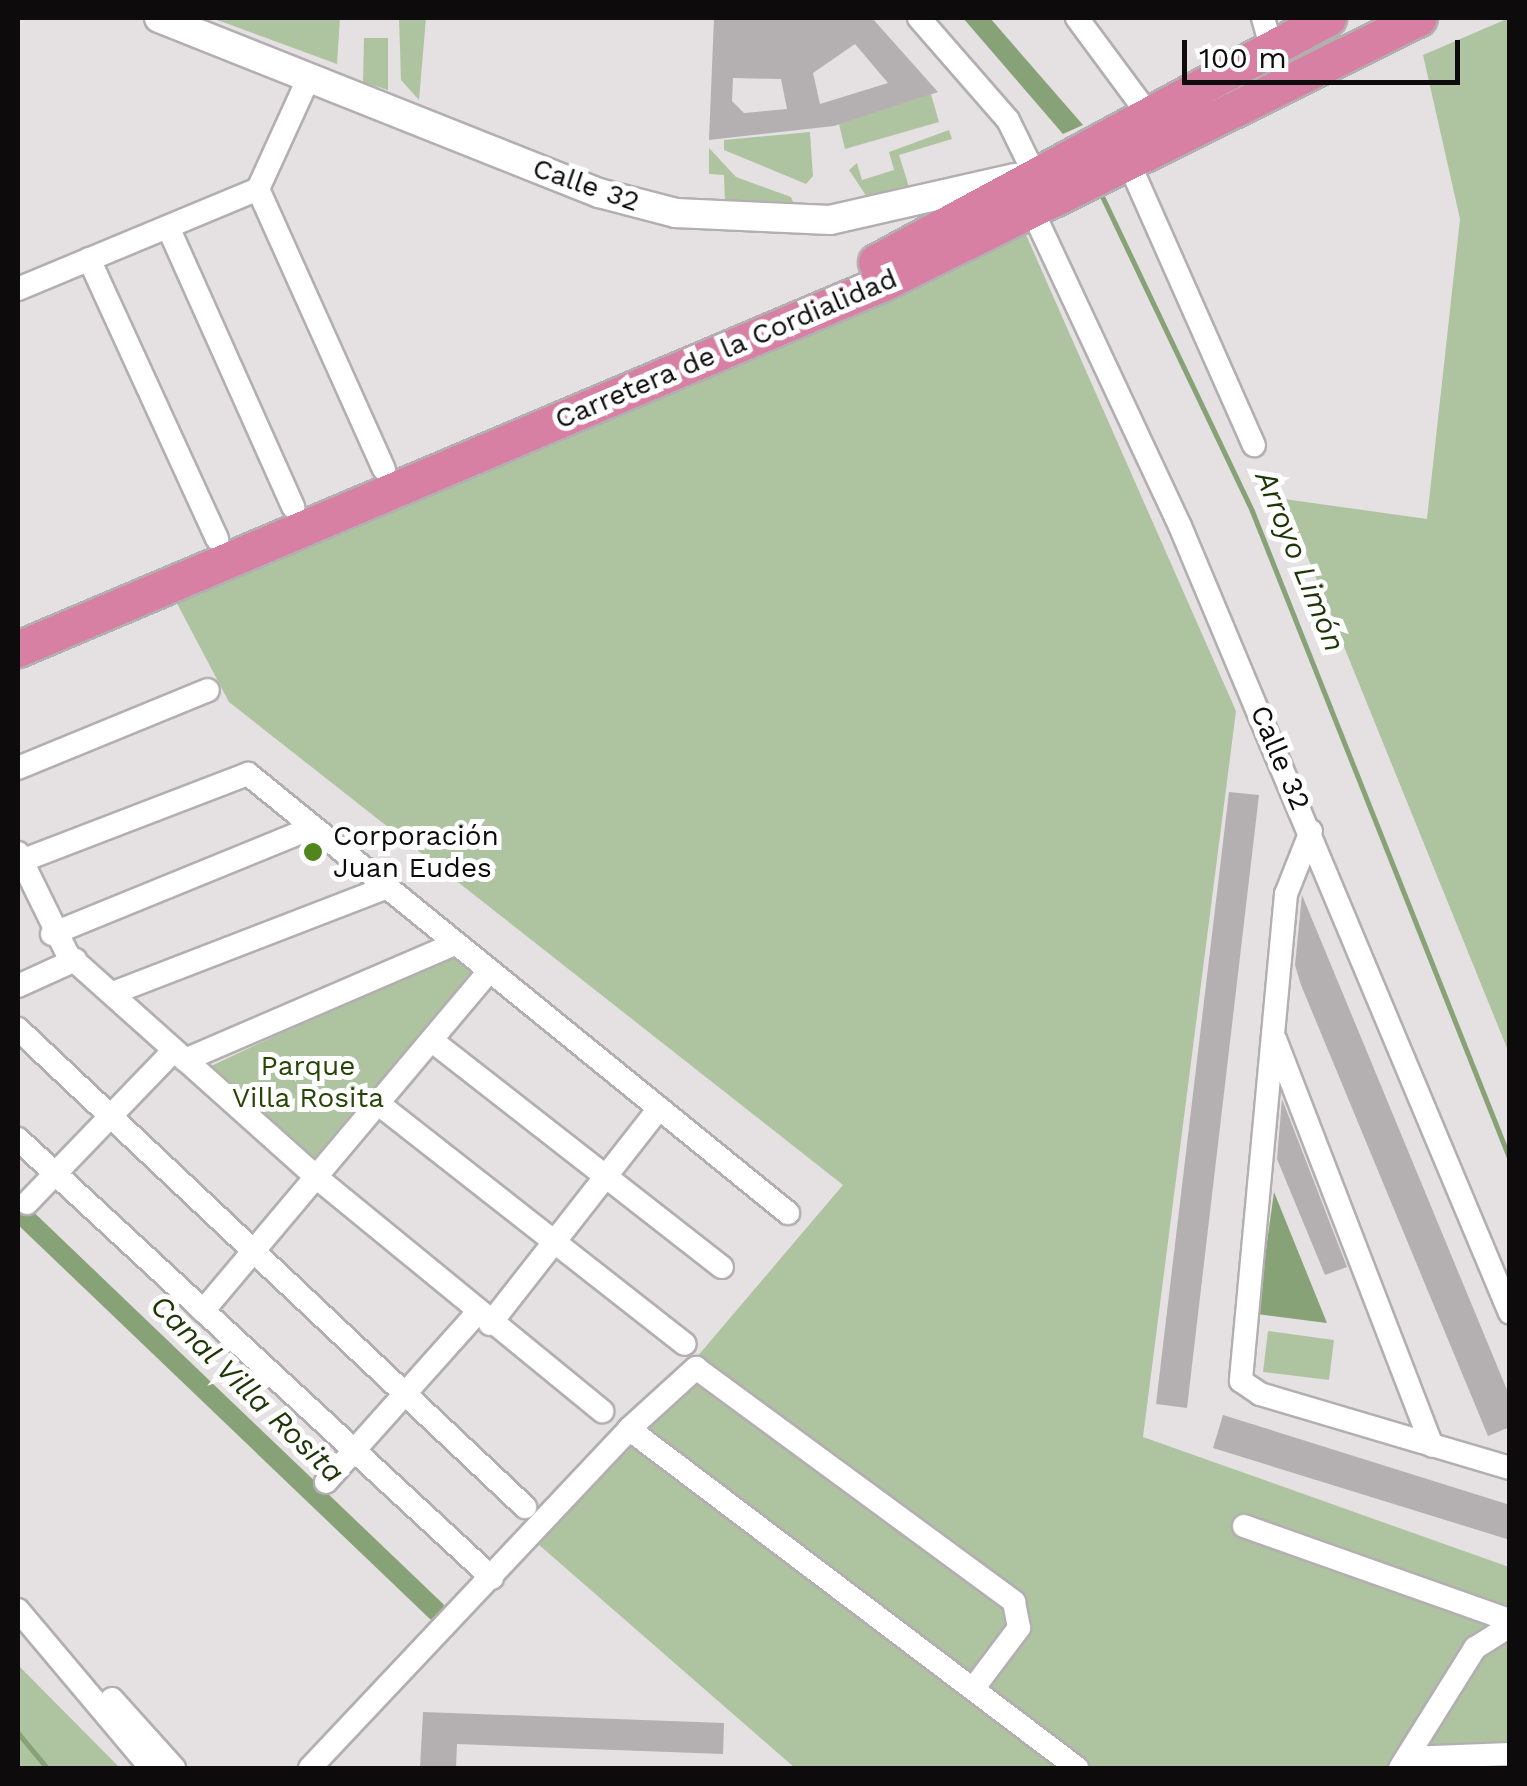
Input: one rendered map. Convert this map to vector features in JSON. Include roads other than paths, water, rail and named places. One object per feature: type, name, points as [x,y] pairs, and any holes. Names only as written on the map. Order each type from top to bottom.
[{"type":"highway","name":"Carretera de la Cordialidad","points":[[1121,146],[1148,114],[1268,33],[1328,18]]},
{"type":"highway","name":"Carretera de la Cordialidad","points":[[18,623],[871,265],[1051,176],[1419,18]]},
{"type":"highway","name":"Carretera de la Cordialidad","points":[[18,649],[881,284],[1032,210],[1051,176]]},
{"type":"street","name":"Calle 32","points":[[158,18],[637,204],[720,220],[855,217],[1051,176]]},
{"type":"street","points":[[919,18],[1051,176]]},
{"type":"street","points":[[1076,18],[1148,114]]},
{"type":"street","points":[[18,290],[258,189],[309,77]]},
{"type":"street","points":[[1121,146],[1254,445]]},
{"type":"street","points":[[258,189],[384,470]]},
{"type":"street","name":"Calle 32","points":[[1032,210],[1311,831],[1510,1314]]},
{"type":"street","points":[[855,217],[877,238],[871,265]]},
{"type":"street","points":[[168,226],[293,507]]},
{"type":"street","points":[[90,259],[217,539]]},
{"type":"street","points":[[18,768],[208,690]]},
{"type":"street","points":[[602,1411],[483,1318],[316,1178],[75,960],[26,896],[19,857],[242,773],[486,975],[788,1213]]},
{"type":"street","points":[[52,934],[312,828]]},
{"type":"street","points":[[1311,831],[1286,894],[1241,1381],[1260,1394],[1510,1468]]},
{"type":"street","points":[[113,993],[382,889]]},
{"type":"street","points":[[27,1202],[111,1114],[179,1055],[452,945]]},
{"type":"street","points":[[18,986],[75,960]]},
{"type":"street","points":[[203,1311],[434,1043],[486,975]]},
{"type":"street","points":[[18,1029],[525,1506]]},
{"type":"street","points":[[1273,1034],[1432,1446]]},
{"type":"street","points":[[434,1043],[722,1266]]},
{"type":"street","points":[[380,1104],[685,1344]]},
{"type":"street","points":[[326,1482],[404,1394],[556,1242],[658,1110]]},
{"type":"street","points":[[18,1139],[492,1578]]},
{"type":"street","points":[[310,1768],[684,1374],[711,1373],[1014,1602],[1019,1628],[973,1689]]},
{"type":"street","points":[[628,1429],[1077,1768]]},
{"type":"street","points":[[1244,1526],[1510,1623]]},
{"type":"street","points":[[18,1610],[152,1768]]},
{"type":"street","points":[[1404,1763],[1475,1648],[1510,1623]]},
{"type":"street","points":[[49,1648],[71,1655],[174,1768]]},
{"type":"street","points":[[1404,1763],[1510,1754]]},
{"type":"waterway","name":"Arroyo Limón","points":[[1100,192],[1252,511],[1510,1160]]},
{"type":"waterway","name":"Canal Villa Rosita","points":[[18,1211],[436,1611]]},
{"type":"waterway","points":[[18,1733],[47,1768]]},
{"type":"place","name":"Corporación Juan Eudes","points":[[313,852]]},
{"type":"park label","name":"Parque Villa Rosita","points":[[308,1082]]}]
